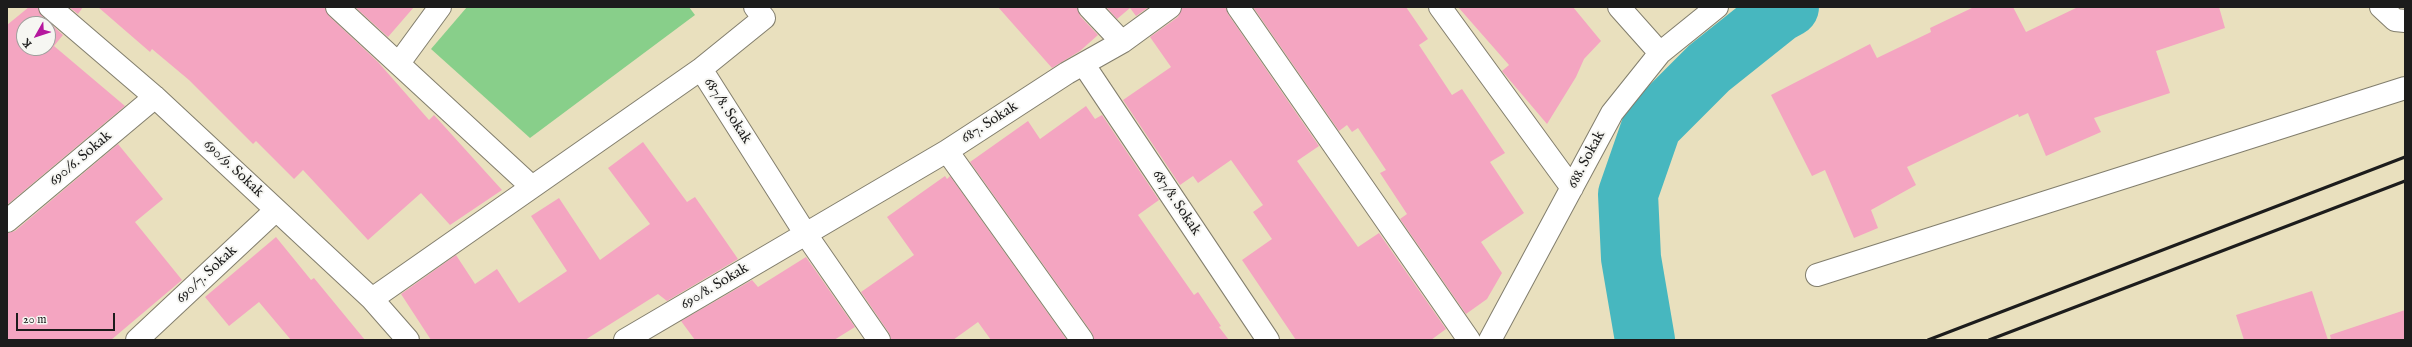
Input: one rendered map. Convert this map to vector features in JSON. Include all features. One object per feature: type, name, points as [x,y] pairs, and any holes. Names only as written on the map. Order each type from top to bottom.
[{"type":"street","name":"690/9. Sokak","points":[[50,7],[155,97],[372,299],[408,340]]},
{"type":"street","points":[[337,7],[532,188]]},
{"type":"street","points":[[399,63],[440,7]]},
{"type":"street","name":"687/8. Sokak","points":[[754,7],[764,18],[701,69],[805,233],[879,340]]},
{"type":"street","points":[[1089,7],[1122,42]]},
{"type":"street","name":"687. Sokak","points":[[805,233],[947,151],[1068,73],[1122,42],[1170,7]]},
{"type":"street","points":[[1238,7],[1469,340]]},
{"type":"street","points":[[1440,7],[1572,188]]},
{"type":"street","points":[[1619,7],[1660,53]]},
{"type":"street","name":"688. Sokak","points":[[1490,340],[1612,112],[1660,53],[1717,7]]},
{"type":"street","points":[[2381,7],[2396,20],[2405,21]]},
{"type":"street","name":"687/8. Sokak","points":[[1084,65],[1268,340]]},
{"type":"street","points":[[372,299],[701,69]]},
{"type":"street","points":[[1817,275],[2405,88]]},
{"type":"street","name":"690/6. Sokak","points":[[7,221],[155,97]]},
{"type":"street","points":[[947,151],[1082,340]]},
{"type":"street","name":"690/7. Sokak","points":[[137,340],[276,210]]},
{"type":"street","name":"690/8. Sokak","points":[[625,340],[649,334],[805,233]]},
{"type":"green space","points":[[467,7],[689,7],[695,15],[530,138],[431,49]]},
{"type":"building","points":[[29,7],[38,7],[42,16],[18,16]]},
{"type":"building","points":[[69,7],[83,7],[78,14]]},
{"type":"building","points":[[98,7],[325,7],[329,16],[378,62],[429,120],[434,115],[502,190],[450,225],[421,193],[368,240],[303,170],[294,179],[256,141],[253,144],[189,80],[152,49],[150,52]]},
{"type":"building","points":[[355,7],[414,7],[388,37]]},
{"type":"building","points":[[998,7],[1077,7],[1080,16],[1098,35],[1080,51],[1052,68]]},
{"type":"building","points":[[1106,7],[1149,7],[1136,16],[1130,8],[1117,19]]},
{"type":"building","points":[[1182,7],[1226,7],[1228,14],[1319,146],[1297,161],[1358,247],[1379,233],[1446,329],[1431,340],[1296,340],[1242,260],[1272,239],[1253,212],[1263,205],[1231,160],[1198,183],[1193,176],[1180,185],[1123,100],[1171,67],[1150,37],[1178,17]]},
{"type":"building","points":[[1253,7],[1406,7],[1428,39],[1419,45],[1452,95],[1462,89],[1505,153],[1490,162],[1524,213],[1481,242],[1502,273],[1487,299],[1466,314],[1400,219],[1407,214],[1380,173],[1386,170],[1358,128],[1352,132],[1347,125],[1339,131]]},
{"type":"building","points":[[1458,7],[1573,7],[1601,41],[1584,59],[1576,77],[1547,124],[1502,71],[1509,65]]},
{"type":"building","points":[[1974,7],[2013,7],[2026,32],[2078,7],[2219,7],[2225,28],[2156,51],[2170,93],[2094,118],[2101,132],[2046,156],[2028,113],[2019,117],[2018,114],[1907,167],[1916,185],[1871,210],[1878,228],[1854,238],[1825,170],[1812,176],[1771,95],[1870,44],[1877,58],[1931,32],[1930,28]]},
{"type":"building","points":[[16,18],[16,56],[56,56],[56,48],[125,106],[7,205],[7,25]]},
{"type":"building","points":[[56,29],[63,35],[56,44]]},
{"type":"building","points":[[1086,106],[1095,119],[1102,115],[1159,200],[1138,215],[1194,295],[1198,292],[1221,326],[1219,327],[1229,340],[1094,340],[1092,333],[970,162],[1028,121],[1040,139]]},
{"type":"building","points":[[643,142],[687,202],[695,197],[738,259],[667,301],[658,294],[585,340],[431,340],[401,294],[456,255],[475,284],[497,269],[519,303],[567,271],[531,216],[559,198],[600,260],[650,224],[608,168]]},
{"type":"building","points":[[118,144],[163,199],[135,222],[182,280],[111,340],[7,340],[7,233],[15,231]]},
{"type":"building","points":[[945,176],[947,179],[950,176],[1067,340],[991,340],[978,322],[953,340],[891,340],[889,333],[861,292],[914,255],[887,217]]},
{"type":"building","points":[[276,237],[311,280],[314,278],[365,340],[291,340],[259,302],[229,326],[205,297]]},
{"type":"building","points":[[806,257],[855,327],[834,340],[695,340],[681,321],[752,280],[758,287]]},
{"type":"building","points":[[2312,291],[2328,340],[2244,340],[2236,315]]},
{"type":"building","points":[[2405,310],[2405,340],[2331,340],[2330,335]]},
{"type":"waterway","points":[[1645,340],[1631,258],[1628,194],[1652,125],[1709,68],[1778,13],[1789,7]]},
{"type":"railway","points":[[1928,340],[2405,157]]},
{"type":"railway","points":[[1989,340],[2405,181]]}]
